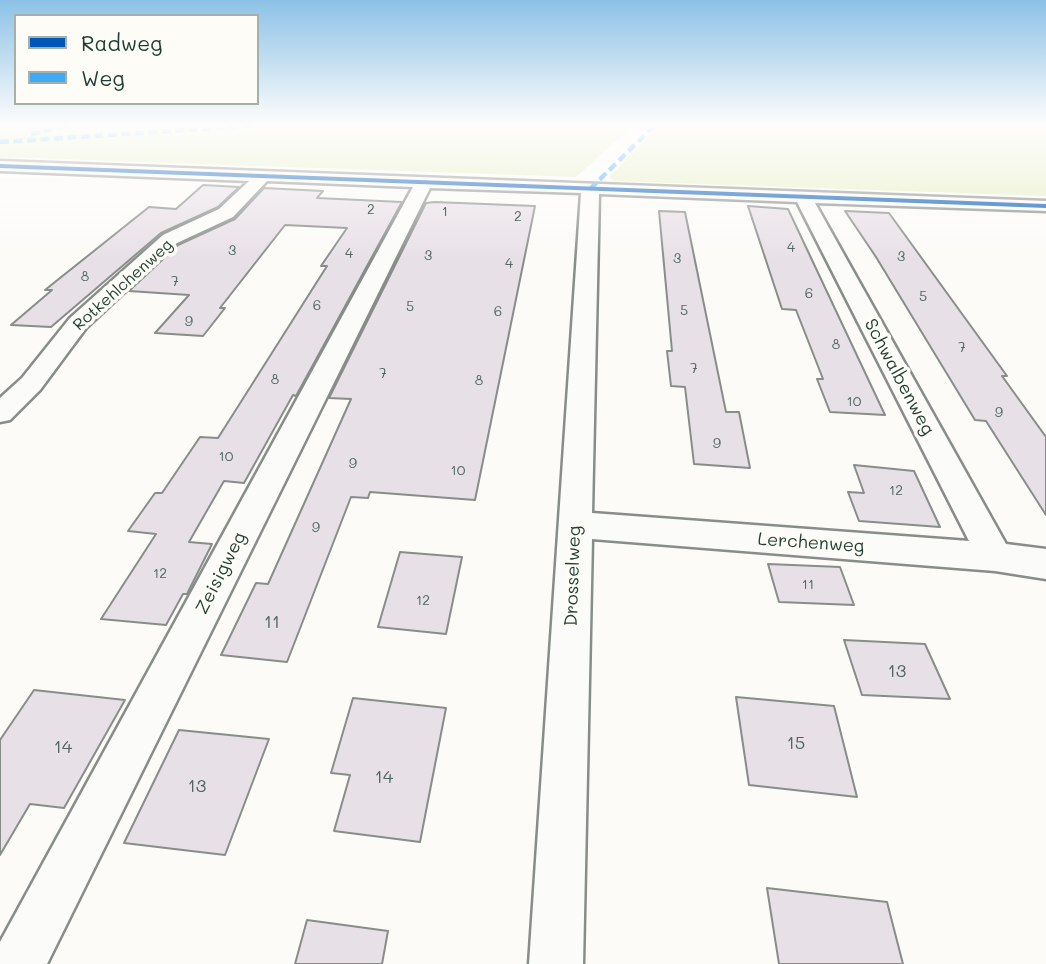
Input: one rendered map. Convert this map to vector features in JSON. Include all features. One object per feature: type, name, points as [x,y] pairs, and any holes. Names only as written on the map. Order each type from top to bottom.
[{"type":"street","points":[[95,170],[1046,206]]},
{"type":"street","name":"Rotkehlchenweg","points":[[0,413],[31,384],[78,323],[170,239],[226,213],[262,177]]},
{"type":"street","name":"Zeisigweg","points":[[18,964],[424,183]]},
{"type":"street","name":"Drosselweg","points":[[556,964],[590,189]]},
{"type":"street","name":"Schwalbenweg","points":[[803,197],[995,557]]},
{"type":"street","name":"Lerchenweg","points":[[575,525],[995,557],[1044,567]]},
{"type":"green space","points":[[374,170],[584,170],[576,177]]},
{"type":"green space","points":[[616,170],[1046,170],[1046,196],[615,181],[609,177]]},
{"type":"building","points":[[203,185],[239,187],[218,207],[161,233],[51,327],[11,325],[52,290],[45,290],[149,207],[176,209]]},
{"type":"building","points":[[264,188],[323,191],[317,198],[402,202],[296,396],[293,395],[244,483],[224,481],[189,542],[212,544],[187,594],[183,594],[166,625],[101,619],[156,534],[128,531],[155,493],[162,493],[200,437],[218,438],[327,266],[321,266],[347,228],[285,225],[220,308],[225,308],[203,336],[155,333],[189,295],[129,291],[178,245],[235,219]]},
{"type":"building","points":[[426,203],[535,206],[475,500],[370,492],[368,498],[351,497],[287,662],[221,655],[256,583],[268,584],[351,399],[329,398]]},
{"type":"building","points":[[748,206],[788,209],[885,415],[830,412],[817,379],[823,379],[796,310],[782,309]]},
{"type":"building","points":[[659,211],[685,212],[726,412],[739,412],[750,468],[694,464],[685,387],[671,386],[667,351],[672,351]]},
{"type":"building","points":[[845,211],[889,213],[1007,376],[1002,376],[1046,437],[1046,515],[986,421],[975,420]]},
{"type":"building","points":[[854,465],[914,471],[940,527],[859,521],[848,492],[864,493]]},
{"type":"building","points":[[400,552],[462,557],[446,634],[378,627]]},
{"type":"building","points":[[768,564],[840,567],[854,605],[779,602]]},
{"type":"building","points":[[844,640],[925,644],[950,699],[862,695]]},
{"type":"building","points":[[34,690],[125,700],[64,808],[30,804],[0,855],[0,740]]},
{"type":"building","points":[[736,697],[834,706],[857,797],[749,785]]},
{"type":"building","points":[[353,698],[446,708],[420,842],[334,831],[350,775],[331,773]]},
{"type":"building","points":[[179,730],[269,739],[225,855],[124,843]]},
{"type":"building","points":[[767,888],[887,902],[903,964],[779,964]]},
{"type":"building","points":[[307,920],[388,931],[382,964],[295,964]]},
{"type":"marked path","points":[[590,189],[609,170]]},
{"type":"cycle path","points":[[104,170],[1046,206]]}]
